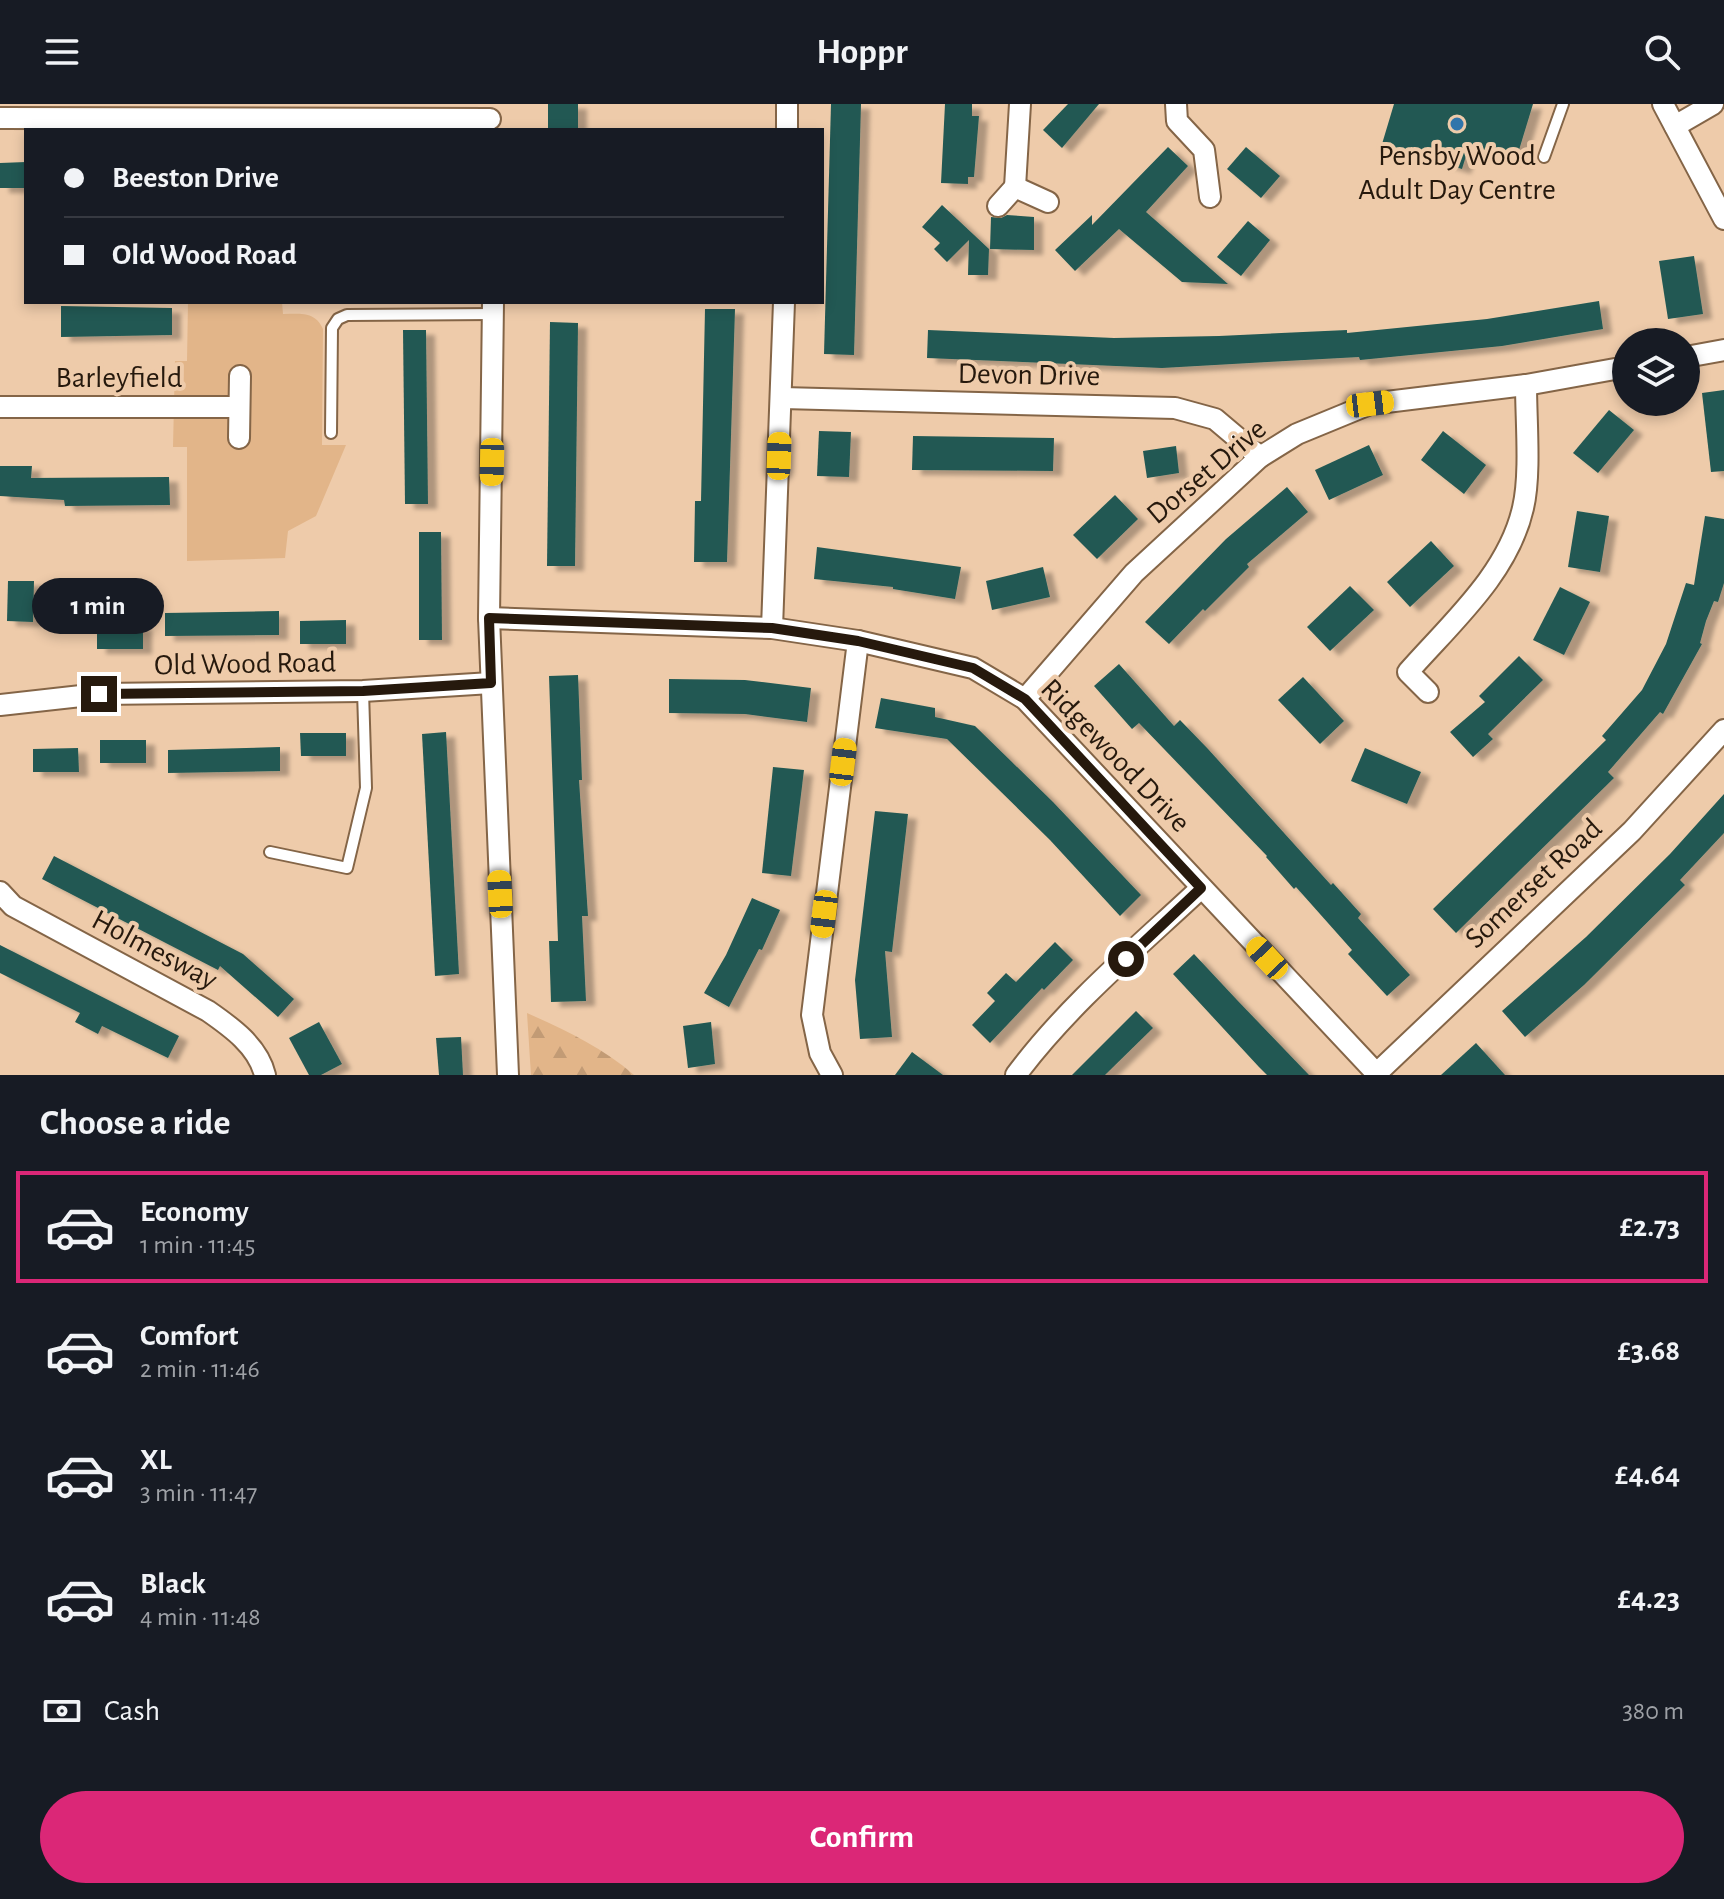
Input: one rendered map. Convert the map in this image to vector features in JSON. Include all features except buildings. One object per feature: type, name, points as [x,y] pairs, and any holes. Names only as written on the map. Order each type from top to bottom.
[{"type":"street","points":[[787,104],[787,128]]},
{"type":"street","points":[[998,206],[1015,187],[1020,104]]},
{"type":"street","points":[[1176,104],[1177,121],[1204,150],[1210,197]]},
{"type":"street","points":[[1663,104],[1724,219]]},
{"type":"street","points":[[1675,126],[1713,104]]},
{"type":"street","points":[[0,118],[490,118]]},
{"type":"street","points":[[1015,187],[1048,202]]},
{"type":"street","points":[[772,628],[784,304]]},
{"type":"street","points":[[493,308],[489,618],[508,1075]]},
{"type":"street","points":[[1700,354],[1724,350]]},
{"type":"street","name":"Dorset Drive","points":[[1025,699],[1134,573],[1260,457],[1297,434],[1370,404],[1526,385],[1612,370]]},
{"type":"street","points":[[239,438],[240,376]]},
{"type":"street","points":[[1428,692],[1408,672],[1499,568],[1524,507],[1526,385]]},
{"type":"street","name":"Devon Drive","points":[[782,398],[1175,408],[1215,419],[1260,457]]},
{"type":"street","name":"Barleyfield","points":[[0,407],[238,407]]},
{"type":"street","name":"Ridgewood Drive","points":[[489,618],[772,628],[858,641],[973,668],[1025,699],[1378,1074]]},
{"type":"street","points":[[832,1075],[820,1053],[812,1015],[858,641]]},
{"type":"street","name":"Old Wood Road","points":[[0,705],[99,694],[363,691],[491,683]]},
{"type":"street","name":"Somerset Road","points":[[1378,1074],[1632,831],[1724,730]]},
{"type":"street","points":[[1016,1075],[1031,1055],[1107,977],[1201,888]]},
{"type":"street","name":"Holmesway","points":[[0,892],[13,906],[208,1011],[237,1032],[262,1064],[265,1075]]},
{"type":"lane","points":[[1544,157],[1563,104]]},
{"type":"lane","points":[[331,433],[332,328],[338,319],[347,315],[493,308]]},
{"type":"lane","points":[[270,852],[347,868],[366,788],[363,691]]},
{"type":"green space","points":[[188,304],[282,304],[283,314],[311,316],[323,329],[322,445],[346,445],[316,516],[288,531],[285,558],[187,561],[187,447],[173,447],[175,361],[187,361]]},
{"type":"green space","points":[[527,1013],[596,1048],[634,1075],[531,1075]]},
{"type":"place","name":"Pensby Wood Adult Day Centre","points":[[1457,124]]},
{"type":"route","points":[[99,694],[363,691],[491,683],[489,618],[772,628],[858,641],[973,668],[1025,699],[1201,888],[1126,959]]}]
